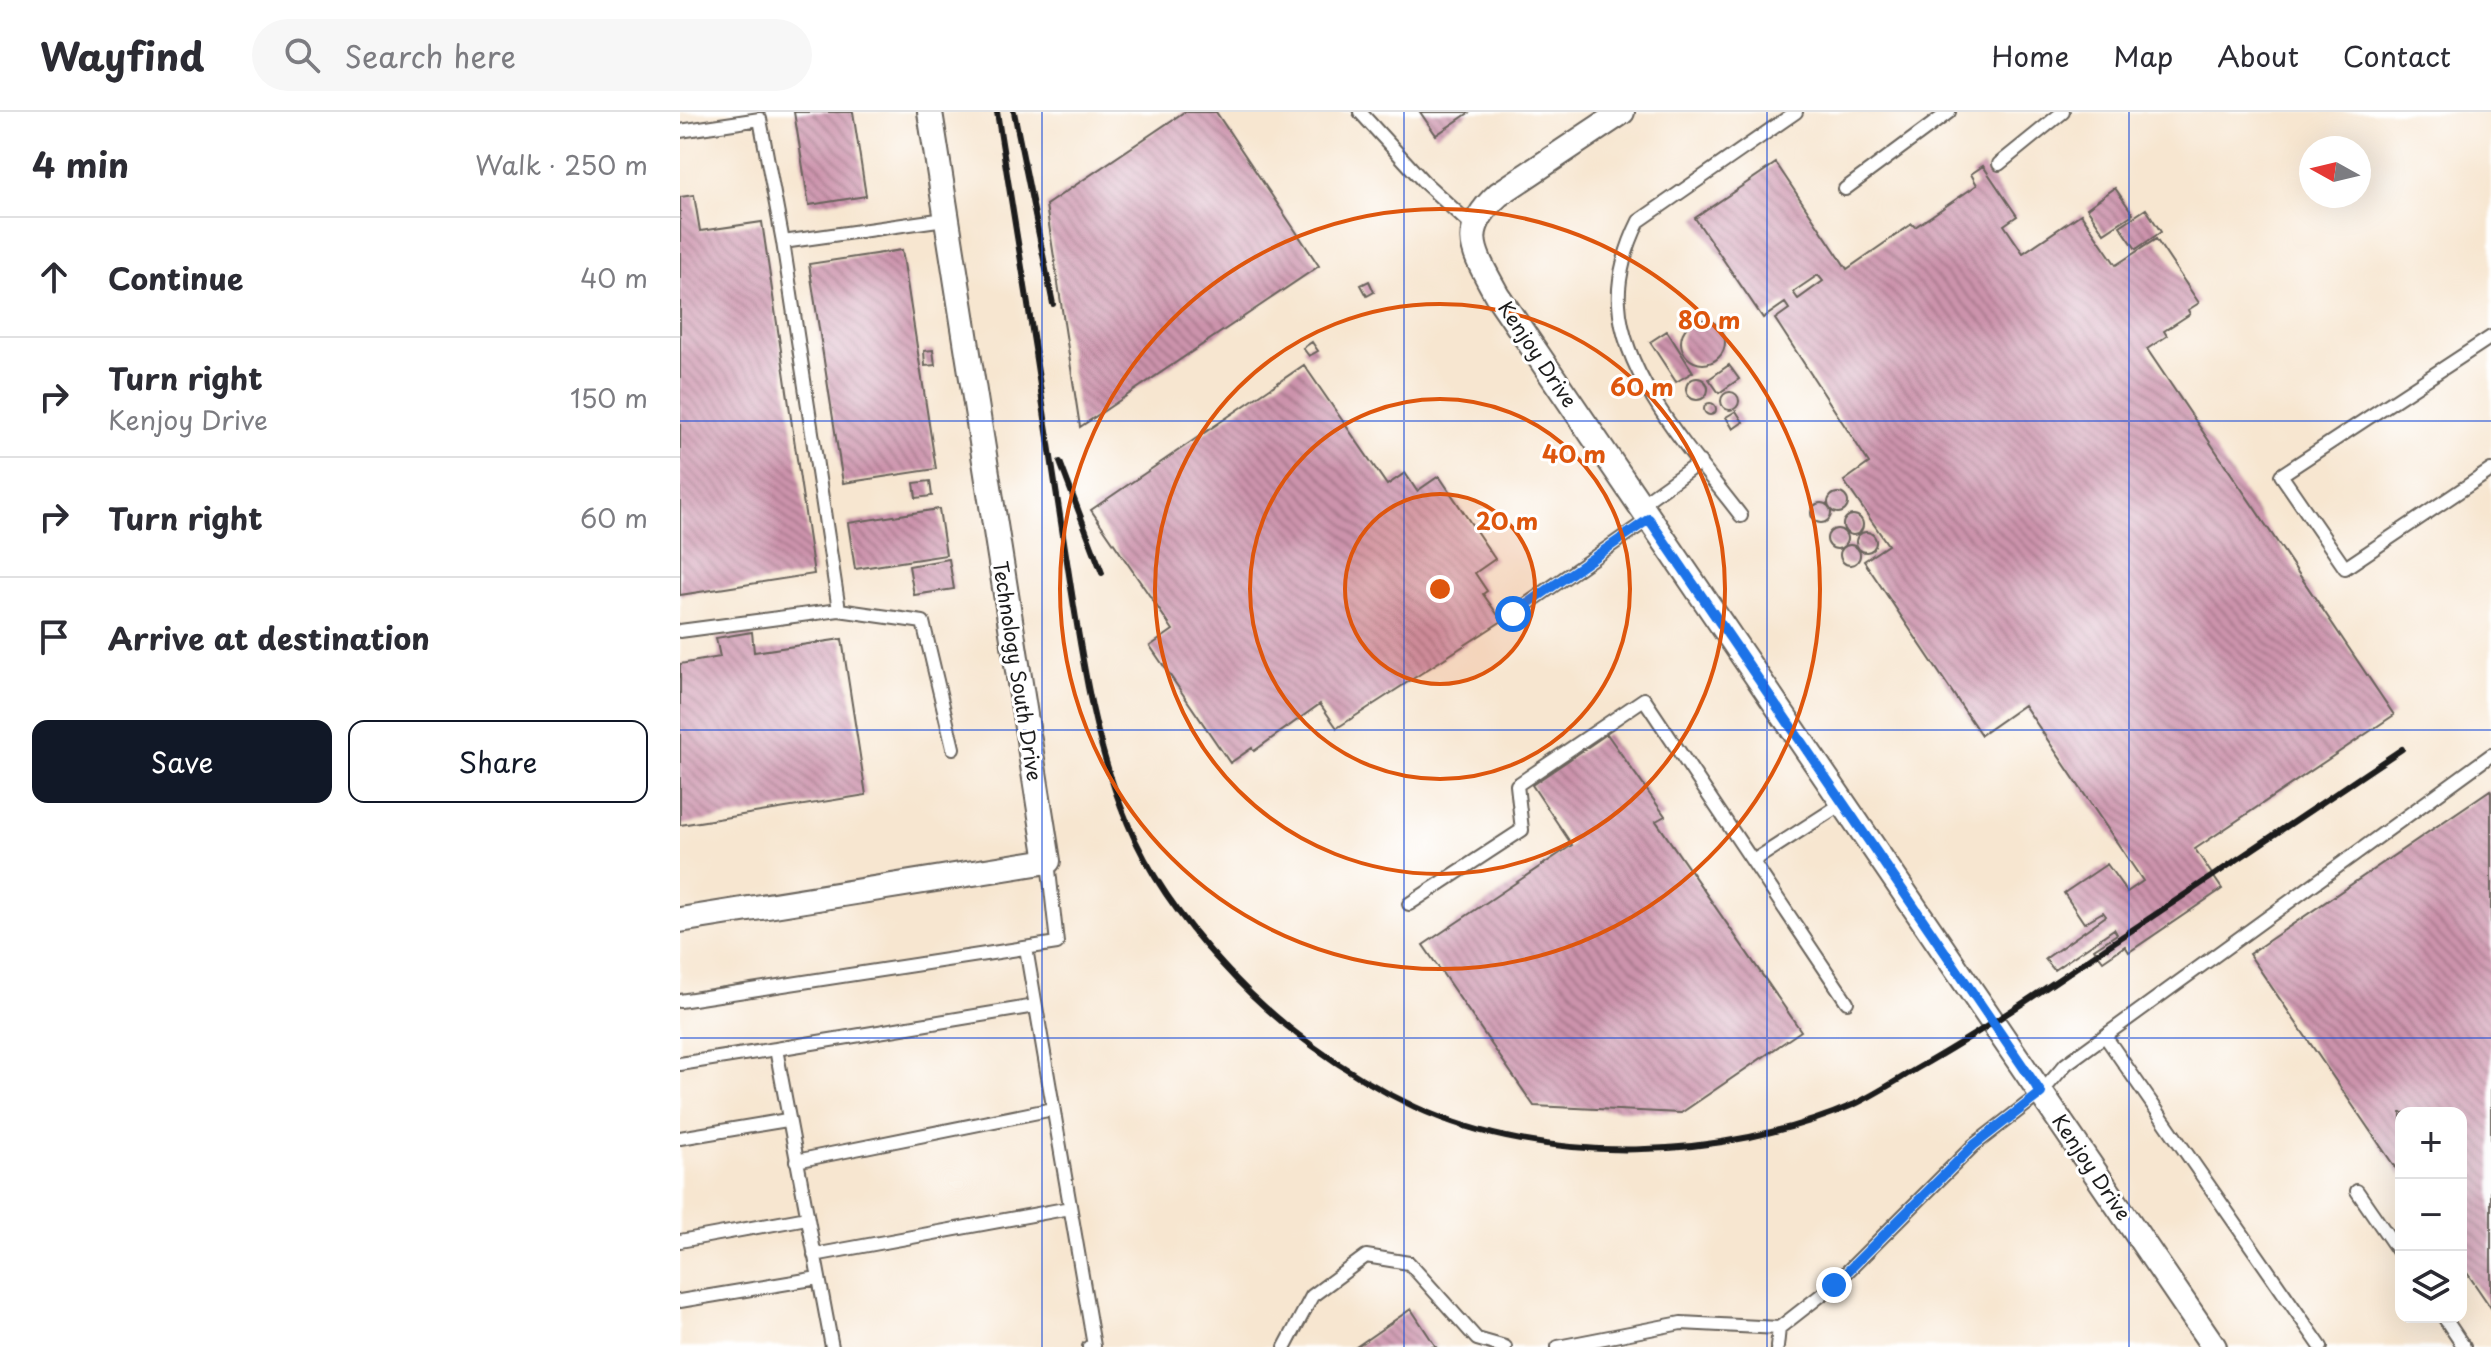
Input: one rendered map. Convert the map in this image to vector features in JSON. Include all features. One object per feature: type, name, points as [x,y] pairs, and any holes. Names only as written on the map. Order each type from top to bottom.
[{"type":"street","name":"Technology South Drive","points":[[930,112],[1048,861]]},
{"type":"street","points":[[1473,227],[1485,206],[1499,194],[1622,112]]},
{"type":"street","name":"Kenjoy Drive","points":[[1473,227],[1471,238],[1475,255],[1497,295],[2214,1347]]},
{"type":"street","points":[[680,920],[1048,861]]},
{"type":"lane","points":[[1360,112],[1424,182],[1473,227]]},
{"type":"lane","points":[[1741,516],[1645,389],[1624,333],[1619,303],[1630,240],[1639,221],[1796,112]]},
{"type":"lane","points":[[1845,189],[1949,112]]},
{"type":"lane","points":[[1999,164],[2063,112]]},
{"type":"lane","points":[[680,131],[760,115],[783,242],[839,610]]},
{"type":"lane","points":[[783,242],[945,219]]},
{"type":"lane","points":[[2491,337],[2281,475],[2345,568],[2491,470]]},
{"type":"lane","points":[[1513,614],[1645,512],[1700,462]]},
{"type":"lane","points":[[680,631],[839,610],[923,622],[953,748]]},
{"type":"lane","points":[[1409,904],[1522,830],[1517,785],[1644,699],[1847,1002]]},
{"type":"lane","points":[[1558,1347],[1681,1323],[1779,1328],[1834,1285],[1974,1145],[2041,1093],[2066,1064],[2491,755]]},
{"type":"lane","points":[[1753,861],[1843,803]]},
{"type":"lane","points":[[680,1001],[1057,943],[1048,861]]},
{"type":"lane","points":[[1026,948],[1092,1347]]},
{"type":"lane","points":[[680,1064],[1035,1006]]},
{"type":"lane","points":[[2105,1036],[2321,1347]]},
{"type":"lane","points":[[776,1049],[832,1347]]},
{"type":"lane","points":[[796,1161],[1053,1109]]},
{"type":"lane","points":[[680,1138],[787,1120]]},
{"type":"lane","points":[[2357,1191],[2398,1251]]},
{"type":"lane","points":[[814,1255],[1070,1208]]},
{"type":"lane","points":[[680,1241],[807,1218]]},
{"type":"lane","points":[[1285,1347],[1312,1296],[1366,1256],[1409,1263],[1477,1339],[1505,1347]]},
{"type":"lane","points":[[680,1301],[818,1278]]},
{"type":"lane","points":[[2448,1323],[2464,1347]]},
{"type":"lane","points":[[1777,1347],[1779,1328]]},
{"type":"building","points":[[794,112],[853,112],[866,196],[809,205]]},
{"type":"building","points":[[1184,112],[1216,112],[1319,266],[1080,427],[1046,205]]},
{"type":"building","points":[[1420,112],[1470,112],[1436,135]]},
{"type":"building","points":[[1776,163],[1847,269],[1912,224],[1915,227],[1977,185],[1971,174],[1983,166],[2017,216],[2004,225],[2023,253],[2081,214],[2116,265],[2156,239],[2199,303],[2188,310],[2190,314],[2164,331],[2167,336],[2147,349],[2394,715],[2195,849],[2222,889],[2129,952],[2125,946],[2103,961],[2094,949],[2117,934],[2114,929],[2054,970],[2045,959],[2106,916],[2103,912],[2084,923],[2064,893],[2107,864],[2127,892],[2143,881],[2024,705],[1981,735],[1864,561],[1888,545],[1844,481],[1869,463],[1775,319],[1789,309],[1785,303],[1763,318],[1695,218]],"holes":[[[1818,275],[1823,281],[1798,299],[1793,292]]]},
{"type":"building","points":[[2115,188],[2133,214],[2104,233],[2087,208]]},
{"type":"building","points":[[694,195],[700,231],[762,222],[814,574],[680,595],[680,197]]},
{"type":"building","points":[[2146,209],[2161,232],[2136,249],[2120,226]]},
{"type":"building","points":[[902,250],[936,469],[843,483],[809,264]]},
{"type":"building","points":[[1369,281],[1374,292],[1367,296],[1361,285]]},
{"type":"building","points":[[1703,320],[1718,327],[1725,342],[1718,357],[1703,364],[1688,357],[1681,342],[1688,327]]},
{"type":"building","points":[[1667,331],[1693,372],[1676,382],[1650,342]]},
{"type":"building","points":[[1312,342],[1318,351],[1309,356],[1303,348]]},
{"type":"building","points":[[933,350],[935,365],[925,366],[924,351]]},
{"type":"building","points":[[1304,365],[1387,485],[1405,473],[1417,491],[1439,476],[1495,559],[1475,573],[1487,591],[1483,594],[1502,621],[1337,728],[1320,704],[1254,751],[1252,748],[1230,763],[1150,646],[1173,630],[1091,510]]},
{"type":"building","points":[[1729,365],[1739,379],[1719,393],[1709,379]]},
{"type":"building","points":[[1693,378],[1701,378],[1708,389],[1701,400],[1693,400],[1686,393],[1686,385]]},
{"type":"building","points":[[1726,392],[1734,392],[1739,401],[1737,408],[1726,410],[1721,405],[1721,397]]},
{"type":"building","points":[[1705,404],[1715,404],[1715,414],[1705,414]]},
{"type":"building","points":[[1736,411],[1743,422],[1733,429],[1726,417]]},
{"type":"building","points":[[930,481],[932,496],[916,498],[914,483]]},
{"type":"building","points":[[1838,493],[1845,496],[1848,503],[1845,510],[1838,513],[1831,510],[1828,503],[1831,496]]},
{"type":"building","points":[[1821,503],[1828,506],[1831,513],[1828,520],[1821,523],[1814,520],[1811,513],[1814,506]]},
{"type":"building","points":[[939,509],[946,555],[855,569],[848,523]]},
{"type":"building","points":[[1853,515],[1860,518],[1863,525],[1860,532],[1853,535],[1846,532],[1843,525],[1846,518]]},
{"type":"building","points":[[1837,529],[1844,532],[1847,539],[1844,546],[1837,549],[1830,546],[1827,539],[1830,532]]},
{"type":"building","points":[[1866,532],[1873,535],[1876,542],[1873,549],[1866,552],[1859,549],[1856,542],[1859,535]]},
{"type":"building","points":[[1850,545],[1857,548],[1860,555],[1857,562],[1850,565],[1843,562],[1840,555],[1843,548]]},
{"type":"building","points":[[949,559],[954,589],[914,595],[909,566]]},
{"type":"building","points":[[752,632],[754,652],[842,639],[866,795],[680,825],[680,664],[720,657],[716,638]]},
{"type":"building","points":[[1607,734],[1665,816],[1656,821],[1801,1031],[1681,1113],[1534,1106],[1423,945],[1572,845],[1532,785]]},
{"type":"building","points":[[2490,790],[2491,1308],[2467,1273],[2467,1107],[2395,1107],[2395,1167],[2249,954]]},
{"type":"building","points":[[1411,1309],[1436,1347],[1356,1347]]},
{"type":"railway","points":[[997,112],[1037,361]]},
{"type":"railway","points":[[1014,112],[1053,304]]},
{"type":"railway","points":[[1035,353],[1085,674],[1107,765],[1128,824],[1147,862],[1169,899],[1209,949],[1244,987],[1288,1027],[1337,1063],[1388,1094],[1466,1126],[1520,1140],[1577,1147],[1635,1149],[1693,1146],[1750,1137],[1804,1123],[1855,1104],[2017,1007],[2402,749]]},
{"type":"railway","points":[[1060,462],[1102,573]]},
{"type":"route","points":[[1513,614],[1649,519],[2041,1093],[1974,1145],[1834,1285]]}]
